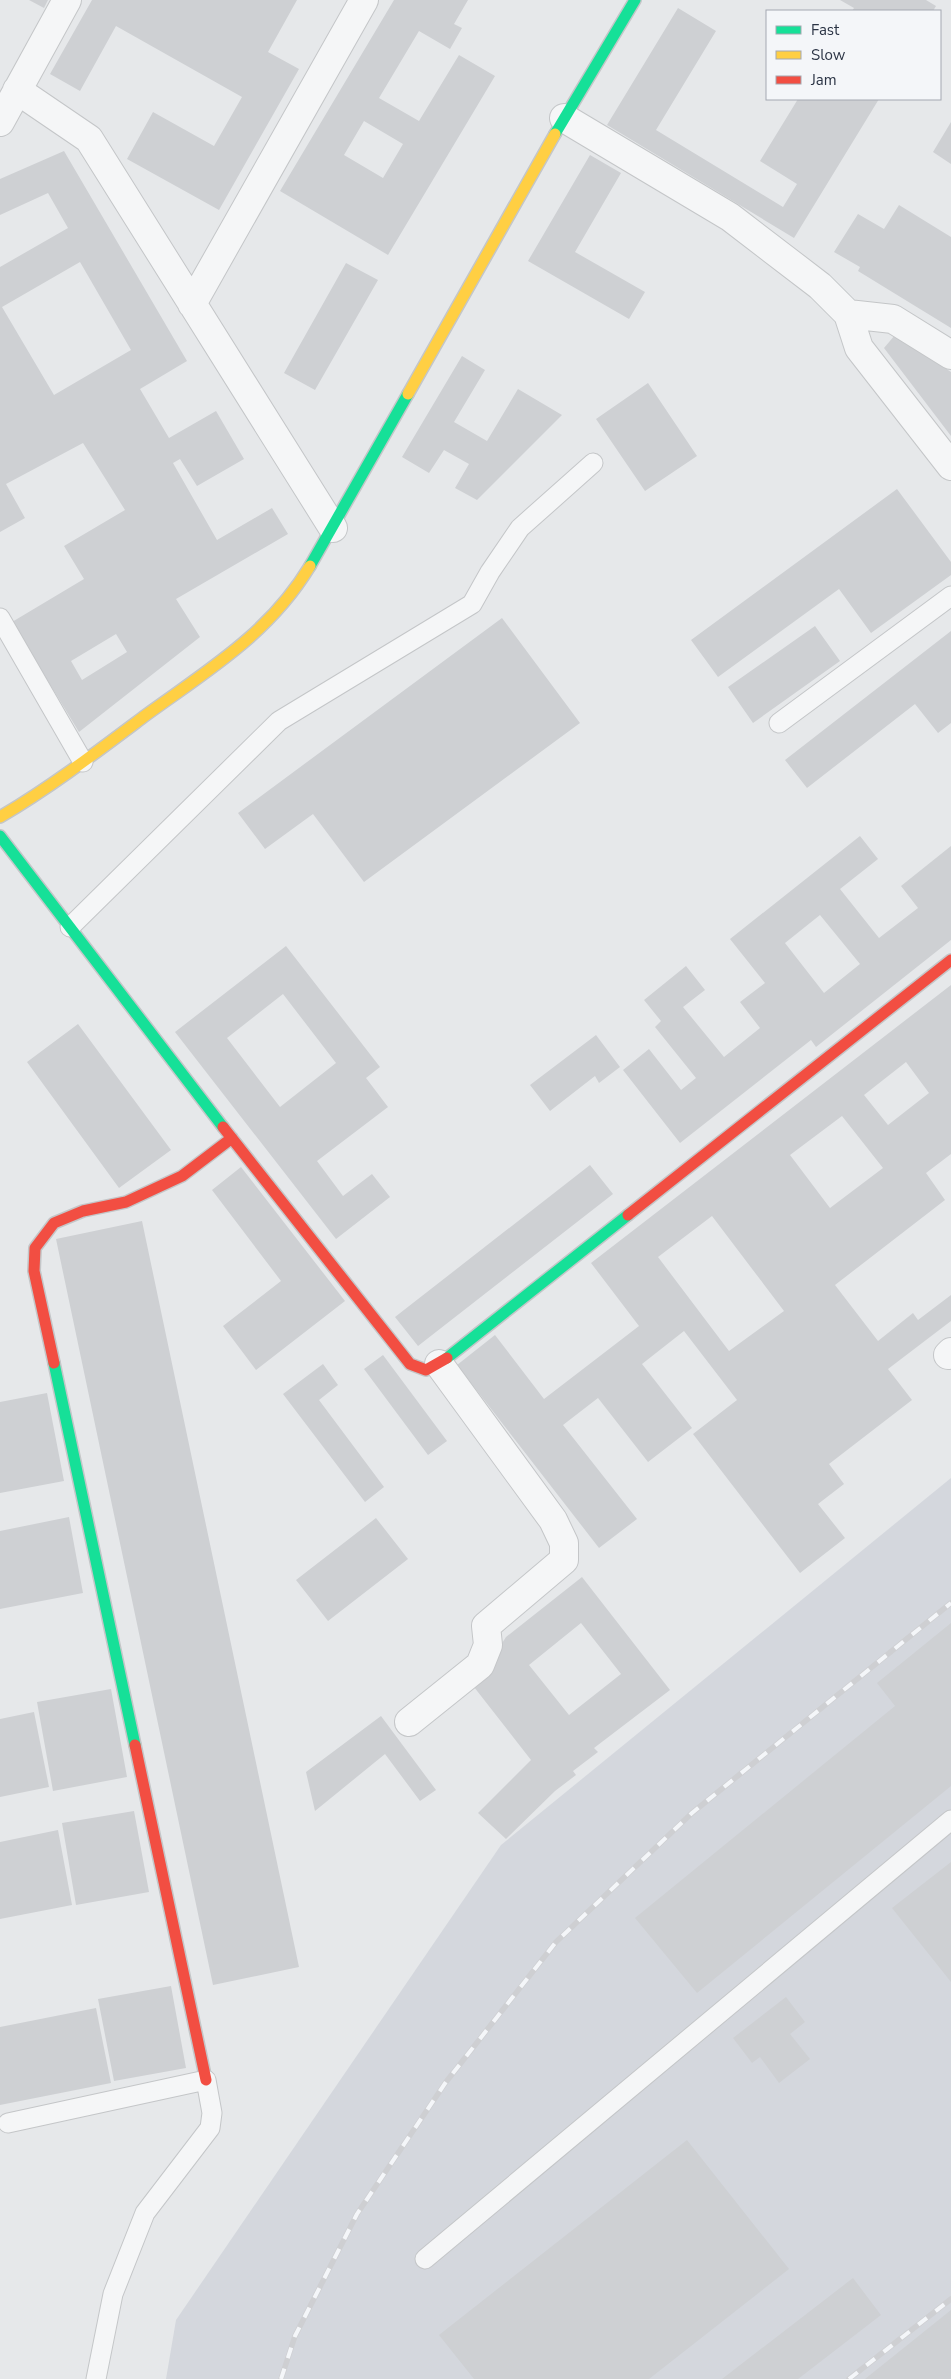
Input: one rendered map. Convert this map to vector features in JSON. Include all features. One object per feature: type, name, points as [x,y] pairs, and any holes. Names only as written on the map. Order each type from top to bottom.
[{"type":"street","points":[[0,122],[67,0]]},
{"type":"street","points":[[192,304],[364,0]]},
{"type":"street","points":[[0,817],[39,794],[250,639],[294,594],[564,118],[635,0]]},
{"type":"street","points":[[17,90],[89,139],[333,528]]},
{"type":"street","points":[[564,118],[730,217],[820,286],[848,314],[859,348],[951,466]]},
{"type":"street","points":[[848,314],[893,319],[951,355]]},
{"type":"street","points":[[0,836],[232,1138],[410,1364],[426,1370],[439,1364],[951,960]]},
{"type":"street","points":[[206,2080],[34,1271],[35,1248],[54,1223],[83,1211],[126,1202],[182,1176],[232,1138]]},
{"type":"street","points":[[408,1722],[480,1666],[488,1645],[486,1626],[564,1560],[564,1543],[553,1520],[439,1364]]},
{"type":"lane","points":[[70,927],[279,721],[472,604],[490,572],[520,528],[593,463]]},
{"type":"lane","points":[[780,723],[951,596]]},
{"type":"lane","points":[[0,618],[83,762]]},
{"type":"lane","points":[[425,2259],[951,1820]]},
{"type":"lane","points":[[8,2123],[206,2080],[212,2113],[210,2128],[144,2213],[113,2294],[96,2379]]},
{"type":"shaded area","points":[[951,1478],[951,2379],[166,2379],[176,2320],[501,1845]]},
{"type":"building","points":[[29,0],[48,0],[44,8]]},
{"type":"building","points":[[92,0],[297,0],[268,52],[299,69],[219,210],[127,159],[153,112],[214,146],[242,97],[116,26],[80,91],[50,74]]},
{"type":"building","points":[[394,0],[468,0],[454,24],[462,28],[450,49],[419,31],[379,98],[419,121],[459,55],[495,76],[388,255],[280,191]],"holes":[[[364,121],[403,144],[383,178],[344,155]]]},
{"type":"building","points":[[840,0],[926,0],[936,6],[934,10],[853,10],[854,8]]},
{"type":"building","points":[[678,8],[716,31],[656,130],[783,207],[797,184],[760,161],[797,100],[878,100],[794,238],[607,125]]},
{"type":"building","points":[[951,122],[951,164],[933,152]]},
{"type":"building","points":[[64,151],[187,361],[140,389],[169,438],[216,411],[244,459],[197,486],[180,459],[173,463],[217,540],[272,508],[288,534],[176,599],[200,637],[79,732],[12,622],[84,579],[64,546],[125,510],[83,443],[6,484],[25,518],[0,532],[0,267],[68,228],[48,193],[0,215],[0,179]],"holes":[[[80,262],[131,350],[54,395],[2,307]],[[116,634],[127,652],[82,680],[71,661]]]},
{"type":"building","points":[[590,155],[621,173],[575,252],[645,292],[629,319],[528,261]]},
{"type":"building","points":[[899,205],[951,237],[951,328],[858,271],[860,267],[834,252],[858,214],[884,229]]},
{"type":"building","points":[[346,263],[378,280],[315,390],[284,373]]},
{"type":"building","points":[[895,335],[951,372],[951,436],[884,348]]},
{"type":"building","points":[[462,356],[485,370],[454,422],[487,441],[518,389],[562,415],[477,500],[455,488],[469,464],[444,450],[429,473],[402,457]]},
{"type":"building","points":[[648,383],[697,456],[645,491],[596,419]]},
{"type":"building","points":[[897,489],[951,562],[951,575],[871,633],[839,589],[718,677],[691,640]]},
{"type":"building","points":[[502,618],[580,723],[364,882],[313,814],[265,849],[238,813]]},
{"type":"building","points":[[815,626],[840,661],[753,723],[728,687]]},
{"type":"building","points":[[951,631],[951,723],[938,733],[915,704],[807,788],[785,760]]},
{"type":"building","points":[[860,836],[878,859],[840,889],[879,938],[918,908],[901,886],[951,846],[951,940],[816,1047],[811,1040],[680,1143],[623,1070],[649,1049],[681,1090],[696,1078],[655,1027],[661,1021],[644,1000],[686,966],[705,990],[683,1007],[724,1057],[760,1028],[740,1002],[765,983],[730,939]],"holes":[[[820,915],[860,964],[824,993],[785,943]]]},
{"type":"building","points":[[286,946],[380,1067],[366,1078],[388,1107],[317,1161],[343,1196],[372,1174],[390,1197],[336,1239],[175,1032]],"holes":[[[283,994],[336,1063],[280,1107],[227,1038]]]},
{"type":"building","points":[[951,985],[951,1154],[926,1173],[945,1200],[835,1285],[878,1341],[913,1313],[918,1320],[951,1295],[951,1321],[888,1369],[912,1400],[829,1464],[844,1484],[818,1504],[845,1538],[800,1573],[693,1434],[737,1400],[684,1331],[642,1364],[692,1428],[648,1462],[598,1398],[563,1425],[637,1519],[599,1548],[457,1365],[495,1335],[544,1399],[639,1326],[591,1263]],"holes":[[[906,1062],[929,1093],[888,1125],[864,1095]],[[842,1116],[883,1168],[830,1208],[790,1155]],[[712,1216],[784,1311],[729,1351],[658,1257]]]},
{"type":"building","points":[[78,1024],[171,1150],[119,1188],[27,1062]]},
{"type":"building","points":[[596,1035],[620,1067],[599,1083],[595,1076],[550,1111],[530,1085]]},
{"type":"building","points":[[590,1165],[613,1194],[418,1346],[395,1317]]},
{"type":"building","points":[[241,1167],[345,1301],[256,1370],[223,1326],[281,1281],[212,1190]]},
{"type":"building","points":[[142,1221],[299,1967],[213,1985],[56,1239]]},
{"type":"building","points":[[383,1355],[447,1441],[428,1455],[364,1369]]},
{"type":"building","points":[[323,1364],[338,1385],[319,1400],[384,1487],[365,1502],[283,1394]]},
{"type":"building","points":[[47,1393],[64,1481],[0,1493],[0,1402]]},
{"type":"building","points":[[69,1517],[83,1593],[0,1609],[0,1531]]},
{"type":"building","points":[[376,1518],[408,1559],[328,1621],[296,1580]]},
{"type":"building","points":[[582,1577],[670,1690],[594,1748],[598,1752],[573,1771],[576,1775],[555,1791],[506,1839],[478,1813],[531,1760],[474,1687],[506,1637]],"holes":[[[581,1623],[621,1674],[569,1715],[529,1665]]]},
{"type":"building","points":[[951,1623],[951,1786],[697,1993],[635,1918],[895,1706],[877,1683]]},
{"type":"building","points":[[111,1689],[127,1777],[53,1791],[37,1702]]},
{"type":"building","points":[[34,1712],[49,1787],[0,1797],[0,1719]]},
{"type":"building","points":[[381,1716],[436,1790],[420,1801],[385,1754],[315,1811],[306,1772]]},
{"type":"building","points":[[134,1811],[149,1892],[76,1905],[62,1823]]},
{"type":"building","points":[[58,1830],[72,1905],[0,1919],[0,1842]]},
{"type":"building","points":[[951,1862],[951,1982],[892,1908]]},
{"type":"building","points":[[171,1986],[186,2068],[114,2081],[98,1999]]},
{"type":"building","points":[[786,1997],[805,2022],[790,2034],[810,2059],[779,2083],[760,2057],[752,2063],[733,2038]]},
{"type":"building","points":[[96,2008],[111,2083],[0,2105],[0,2027]]},
{"type":"building","points":[[687,2140],[789,2269],[649,2379],[474,2379],[439,2335]]},
{"type":"building","points":[[853,2278],[881,2315],[798,2379],[722,2379]]},
{"type":"building","points":[[951,2310],[951,2379],[865,2379]]},
{"type":"railway","points":[[281,2379],[295,2336],[357,2214],[446,2082],[556,1942],[692,1813],[951,1603]]},
{"type":"railway","points":[[849,2379],[951,2299]]},
{"type":"traffic: fast","points":[[555,134],[635,0]]},
{"type":"traffic: fast","points":[[310,566],[408,394]]},
{"type":"traffic: fast","points":[[0,836],[223,1127]]},
{"type":"traffic: fast","points":[[447,1358],[628,1215]]},
{"type":"traffic: fast","points":[[54,1363],[135,1745]]},
{"type":"traffic: slow","points":[[408,394],[555,134]]},
{"type":"traffic: slow","points":[[0,817],[74,768],[236,649],[276,612],[310,566]]},
{"type":"traffic: jam","points":[[628,1215],[951,960]]},
{"type":"traffic: jam","points":[[223,1127],[410,1364],[426,1370],[447,1358]]},
{"type":"traffic: jam","points":[[54,1363],[34,1271],[35,1248],[54,1223],[83,1211],[126,1202],[182,1176],[232,1138]]},
{"type":"traffic: jam","points":[[135,1745],[206,2080]]}]
